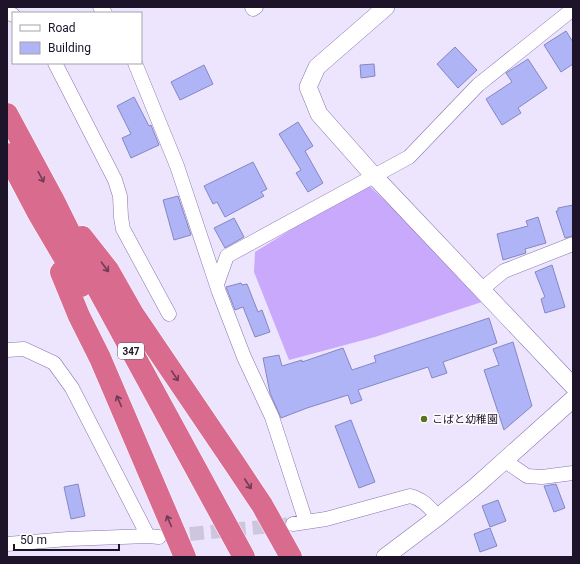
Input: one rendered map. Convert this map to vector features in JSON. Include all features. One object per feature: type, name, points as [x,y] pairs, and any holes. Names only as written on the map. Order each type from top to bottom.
[{"type":"highway","points":[[7,114],[15,148]]},
{"type":"highway","name":"347","points":[[15,148],[46,208],[94,308],[230,557]]},
{"type":"highway","points":[[46,208],[79,316],[100,358],[185,557]]},
{"type":"highway","points":[[46,208],[108,270],[137,320],[257,498],[291,557]]},
{"type":"highway","name":"347","points":[[46,208],[92,278],[244,557]]},
{"type":"street","points":[[252,7],[253,9],[256,7]]},
{"type":"street","points":[[386,7],[317,67],[308,86],[319,114],[374,176],[573,386]]},
{"type":"street","points":[[217,284],[228,256],[409,158],[478,85],[573,9]]},
{"type":"street","points":[[56,64],[115,180],[120,196],[123,229],[170,314]]},
{"type":"street","points":[[135,64],[177,166],[217,284],[244,356],[272,417],[300,523],[326,519],[410,496],[418,498],[426,503],[438,517]]},
{"type":"street","points":[[482,289],[504,271],[573,244]]},
{"type":"street","points":[[7,350],[24,349],[54,363],[72,388],[153,537],[68,538],[7,544]]},
{"type":"street","points":[[385,557],[438,517],[505,462],[573,399]]},
{"type":"street","points":[[505,462],[527,476],[542,477],[573,473]]},
{"type":"shaded area","points":[[366,183],[491,299],[375,337],[289,360],[254,272],[255,252]]},
{"type":"building","points":[[566,31],[573,42],[573,64],[561,72],[544,45]]},
{"type":"building","points":[[455,47],[477,70],[458,88],[437,64]]},
{"type":"building","points":[[528,59],[547,88],[518,108],[521,113],[502,125],[486,99],[512,82],[506,73]]},
{"type":"building","points":[[374,64],[375,76],[361,78],[360,65]]},
{"type":"building","points":[[204,65],[213,84],[180,100],[171,82]]},
{"type":"building","points":[[134,97],[149,126],[151,125],[159,145],[131,158],[122,138],[131,134],[117,106]]},
{"type":"building","points":[[298,122],[313,146],[305,151],[323,183],[308,192],[296,173],[301,170],[279,134]]},
{"type":"building","points":[[253,162],[267,189],[261,192],[264,196],[225,217],[217,202],[213,204],[204,186]]},
{"type":"building","points":[[178,196],[191,235],[174,240],[163,200]]},
{"type":"building","points":[[573,205],[573,236],[565,238],[556,211],[558,211],[558,208]]},
{"type":"building","points":[[538,217],[546,243],[525,249],[526,253],[503,260],[497,234],[528,226],[526,221]]},
{"type":"building","points":[[234,218],[244,237],[225,248],[214,228]]},
{"type":"building","points":[[552,265],[565,307],[545,313],[541,299],[545,297],[535,272]]},
{"type":"building","points":[[241,283],[242,285],[247,284],[258,312],[262,310],[270,332],[255,337],[243,307],[235,310],[226,287]]},
{"type":"building","points":[[489,318],[497,343],[443,362],[447,373],[432,378],[428,367],[358,390],[362,400],[351,404],[348,395],[281,418],[270,393],[263,358],[279,355],[282,366],[302,360],[302,362],[343,348],[352,370],[376,362],[374,356]]},
{"type":"building","name":"こばと幼稚園","points":[[513,342],[532,406],[504,430],[484,370],[499,365],[493,349]]},
{"type":"building","points":[[351,420],[375,482],[359,488],[335,426]]},
{"type":"building","points":[[78,484],[85,516],[71,519],[64,487]]},
{"type":"building","points":[[556,484],[565,508],[554,512],[544,486]]},
{"type":"building","points":[[498,500],[506,521],[490,527],[482,506]]},
{"type":"building","points":[[490,528],[497,546],[480,552],[474,534]]},
{"type":"tunnel","points":[[169,536],[293,524]]},
{"type":"place","name":"こばと幼稚園","points":[[424,419]]}]
